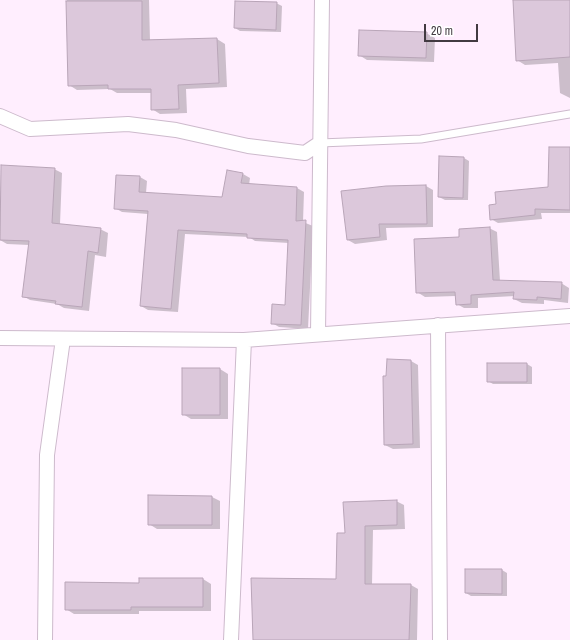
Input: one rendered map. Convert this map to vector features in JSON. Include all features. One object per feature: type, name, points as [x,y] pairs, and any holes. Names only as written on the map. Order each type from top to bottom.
[{"type":"street","points":[[318,334],[322,0]]},
{"type":"street","points":[[0,116],[30,129],[128,124],[176,130],[248,146],[305,153],[320,143]]},
{"type":"street","points":[[0,338],[244,340],[570,316]]},
{"type":"street","points":[[438,325],[440,640]]},
{"type":"street","points":[[45,640],[47,455],[63,338]]},
{"type":"street","points":[[231,640],[244,340]]},
{"type":"lane","points":[[320,143],[421,139],[570,114]]},
{"type":"building","points":[[513,0],[570,0],[570,57],[516,61]]},
{"type":"building","points":[[66,1],[142,1],[142,40],[217,38],[219,83],[178,85],[179,109],[151,110],[151,89],[108,89],[108,85],[68,86]]},
{"type":"building","points":[[235,1],[277,2],[276,30],[234,28]]},
{"type":"building","points":[[359,30],[427,32],[426,58],[358,56]]},
{"type":"building","points":[[549,147],[570,147],[570,210],[535,209],[535,215],[490,220],[489,205],[496,204],[495,192],[548,187]]},
{"type":"building","points":[[439,156],[464,157],[463,198],[438,197]]},
{"type":"building","points":[[1,165],[55,168],[52,223],[101,228],[98,253],[88,251],[82,307],[55,304],[56,301],[22,297],[29,241],[0,240]]},
{"type":"building","points":[[227,170],[243,173],[241,183],[297,187],[296,221],[306,220],[301,325],[271,324],[272,304],[285,305],[288,240],[247,238],[247,234],[178,230],[171,309],[140,306],[148,211],[114,209],[116,175],[140,176],[139,192],[222,197]]},
{"type":"building","points":[[426,185],[427,224],[379,224],[380,237],[347,240],[341,191],[386,186]]},
{"type":"building","points":[[490,227],[493,280],[562,282],[561,299],[537,297],[537,300],[513,299],[514,292],[471,295],[471,304],[456,305],[455,292],[416,293],[414,239],[459,237],[459,229]]},
{"type":"building","points":[[387,359],[411,360],[413,444],[384,445],[383,376],[386,376]]},
{"type":"building","points":[[487,363],[527,363],[527,382],[487,382]]},
{"type":"building","points":[[182,368],[220,368],[220,415],[182,415]]},
{"type":"building","points":[[148,495],[212,496],[212,525],[148,525]]},
{"type":"building","points":[[397,500],[397,525],[365,526],[365,584],[411,584],[409,640],[253,640],[251,578],[336,579],[337,533],[345,533],[343,502]]},
{"type":"building","points":[[465,569],[502,569],[502,594],[465,593]]},
{"type":"building","points":[[139,578],[203,578],[203,607],[131,607],[131,610],[65,610],[65,582],[139,583]]}]
